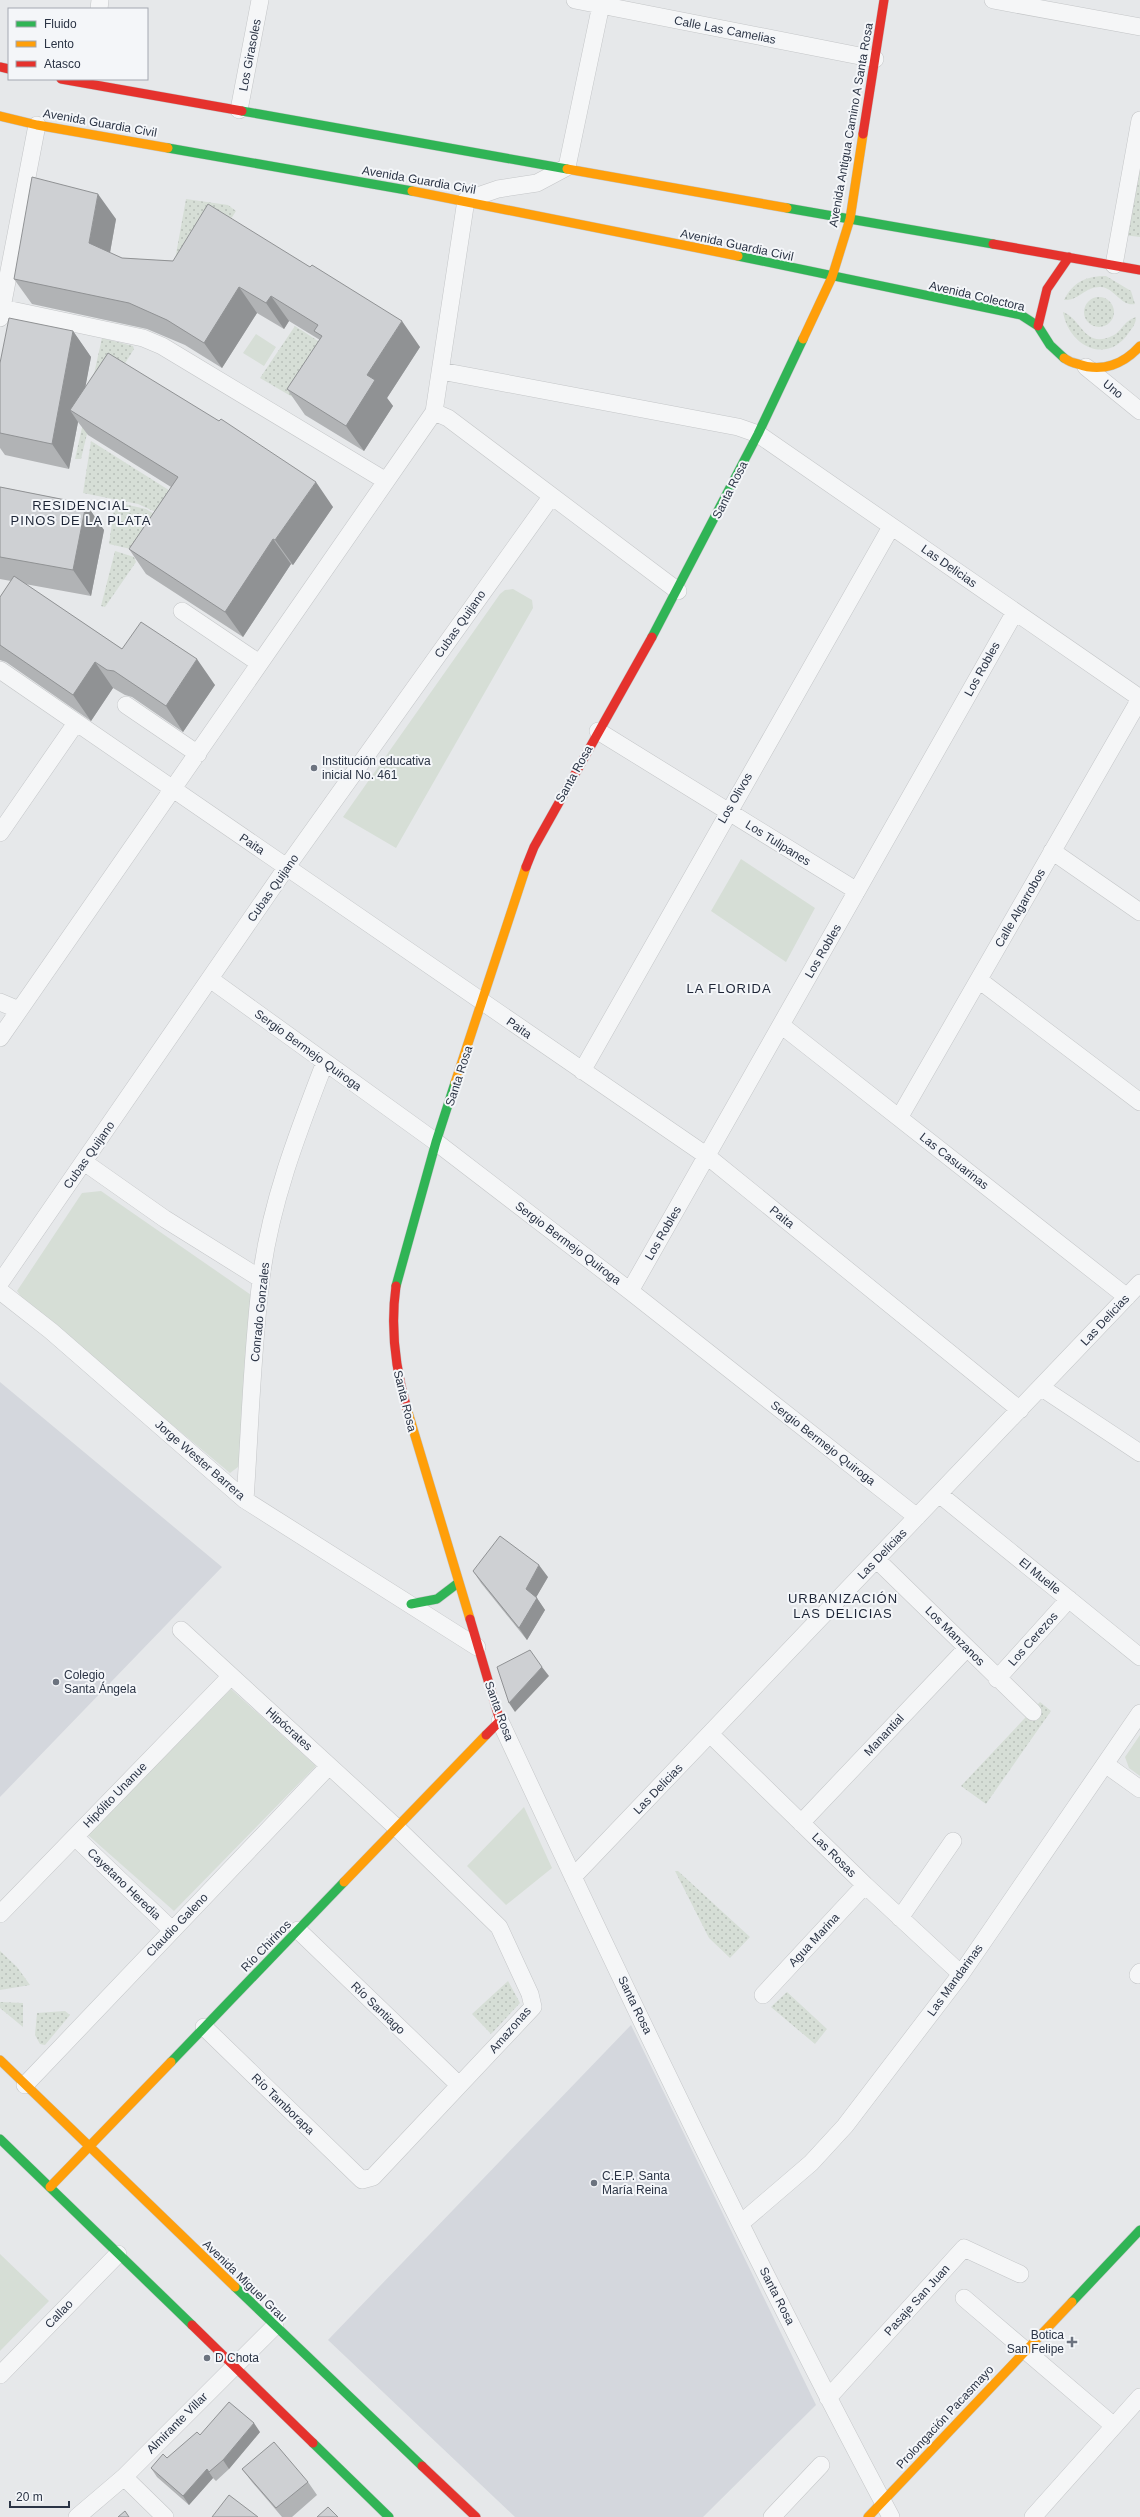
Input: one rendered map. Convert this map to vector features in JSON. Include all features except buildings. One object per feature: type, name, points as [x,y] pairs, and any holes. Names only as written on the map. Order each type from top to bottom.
[{"type":"main road","name":"Avenida Antigua Camino A Santa Rosa","points":[[832,277],[850,219],[884,0]]},
{"type":"main road","points":[[72,80],[1114,265],[1136,272]]},
{"type":"main road","name":"Avenida Guardia Civil","points":[[0,116],[37,125],[466,200],[832,277]]},
{"type":"main road","points":[[1038,326],[1042,300],[1052,276],[1069,257]]},
{"type":"main road","name":"Avenida Colectora","points":[[832,277],[1021,315],[1038,326],[1050,345],[1066,360],[1086,368],[1109,367],[1130,357],[1140,346]]},
{"type":"main road","name":"Santa Rosa","points":[[500,1721],[408,1417],[397,1375],[393,1345],[393,1308],[397,1278],[436,1142],[483,1003],[508,917],[534,847],[678,591],[758,434],[832,277]]},
{"type":"main road","points":[[411,1604],[431,1602],[449,1594],[458,1583]]},
{"type":"main road","name":"Río Chirinos","points":[[50,2187],[500,1721]]},
{"type":"main road","name":"Avenida Miguel Grau","points":[[0,2060],[274,2326],[476,2517]]},
{"type":"main road","points":[[0,2139],[389,2517]]},
{"type":"main road","name":"Prolongación Pacasmayo","points":[[868,2517],[1140,2230]]},
{"type":"street","name":"Los Girasoles","points":[[239,110],[260,0]]},
{"type":"street","name":"Calle Las Camelias","points":[[575,0],[602,3],[875,60]]},
{"type":"street","points":[[993,0],[1140,27]]},
{"type":"street","points":[[0,1038],[434,412],[466,200],[498,189],[537,183],[567,167],[602,3]]},
{"type":"street","points":[[1114,265],[1140,120]]},
{"type":"street","points":[[37,125],[1,313],[144,338],[162,346],[386,481]]},
{"type":"street","name":"Uno","points":[[1086,368],[1140,411]]},
{"type":"street","name":"Las Delicias","points":[[441,371],[738,427],[758,434],[1140,699]]},
{"type":"street","points":[[434,412],[448,418],[551,497],[678,591]]},
{"type":"street","name":"Cubas Quijano","points":[[0,1283],[286,868],[551,497]]},
{"type":"street","name":"Los Olivos","points":[[582,1071],[728,811],[891,526]]},
{"type":"street","points":[[182,611],[259,663]]},
{"type":"street","name":"Los Robles","points":[[630,1291],[1015,612]]},
{"type":"street","name":"Paita","points":[[0,670],[76,724],[707,1156],[1020,1410]]},
{"type":"street","name":"Calle Algarrobos","points":[[900,1118],[1140,699]]},
{"type":"street","points":[[126,705],[198,754]]},
{"type":"street","points":[[0,833],[76,724]]},
{"type":"street","name":"Los Tulipanes","points":[[598,731],[857,891]]},
{"type":"street","points":[[1052,851],[1140,912]]},
{"type":"street","name":"Sergio Bermejo Quiroga","points":[[210,979],[436,1142],[630,1291],[918,1517]]},
{"type":"street","points":[[979,980],[1140,1102]]},
{"type":"street","points":[[0,1002],[19,1010]]},
{"type":"street","name":"Las Casuarinas","points":[[781,1025],[1127,1297]]},
{"type":"street","name":"Conrado Gonzales","points":[[245,1500],[261,1279],[275,1209],[294,1142],[325,1062]]},
{"type":"street","points":[[84,1162],[165,1219],[261,1279]]},
{"type":"street","name":"Las Delicias","points":[[573,1878],[1042,1388],[1140,1283]]},
{"type":"street","name":"Jorge Wester Barrera","points":[[0,1292],[51,1331],[245,1500],[477,1647]]},
{"type":"street","points":[[1042,1388],[1140,1453]]},
{"type":"street","name":"El Muelle","points":[[939,1494],[1140,1657]]},
{"type":"street","name":"Los Manzanos","points":[[877,1560],[997,1679],[1033,1712]]},
{"type":"street","name":"Los Cerezos","points":[[997,1679],[1069,1599]]},
{"type":"street","name":"Hipócrates","points":[[181,1630],[230,1677],[397,1828]]},
{"type":"street","name":"Manantial","points":[[801,1823],[966,1648]]},
{"type":"street","name":"Hipólito Unanue","points":[[0,1914],[230,1677]]},
{"type":"street","name":"Las Mandarinas","points":[[741,2223],[811,2163],[844,2126],[961,1974],[1140,1713]]},
{"type":"street","name":"Santa Rosa","points":[[500,1721],[573,1878],[741,2223],[828,2398],[891,2517]]},
{"type":"street","name":"Las Rosas","points":[[710,1734],[865,1885],[961,1974]]},
{"type":"street","points":[[1104,1764],[1140,1789]]},
{"type":"street","name":"Claudio Galeno","points":[[25,2085],[329,1766]]},
{"type":"street","name":"Amazonas","points":[[362,2180],[373,2177],[533,2007],[530,1994],[499,1927],[397,1828]]},
{"type":"street","name":"Cayetano Heredia","points":[[75,1837],[172,1930]]},
{"type":"street","points":[[900,1918],[953,1841]]},
{"type":"street","name":"Agua Marina","points":[[763,1995],[865,1885]]},
{"type":"street","name":"Río Santiago","points":[[298,1930],[459,2085]]},
{"type":"street","name":"Río Tamborapa","points":[[204,2027],[362,2180]]},
{"type":"street","name":"Pasaje San Juan","points":[[828,2398],[964,2248],[1020,2274]]},
{"type":"street","name":"Callao","points":[[0,2375],[118,2254]]},
{"type":"street","points":[[964,2298],[1026,2349],[1114,2426]]},
{"type":"street","name":"Almirante Villar","points":[[77,2517],[124,2477],[274,2326]]},
{"type":"street","points":[[1033,2517],[1114,2426],[1137,2405]]},
{"type":"street","points":[[772,2517],[821,2465]]},
{"type":"street","points":[[124,2477],[165,2517]]},
{"type":"shaded area","points":[[1140,152],[1140,237],[1124,235]]},
{"type":"shaded area","points":[[186,199],[228,205],[236,211],[163,326]]},
{"type":"shaded area","points":[[1106,276],[1131,291],[1135,304],[1126,303],[1110,290],[1101,287],[1095,287],[1074,298],[1064,300],[1076,284],[1081,281],[1092,277]]},
{"type":"shaded area","points":[[1099,297],[1105,298],[1113,306],[1113,318],[1105,326],[1099,327],[1093,326],[1085,318],[1084,312],[1085,306],[1093,298]]},
{"type":"shaded area","points":[[1063,312],[1075,321],[1084,332],[1095,339],[1103,339],[1112,336],[1131,319],[1136,317],[1136,319],[1132,328],[1121,342],[1111,348],[1101,350],[1090,348],[1081,343],[1073,335]]},
{"type":"shaded area","points":[[295,326],[335,352],[301,402],[260,378]]},
{"type":"shaded area","points":[[256,334],[276,347],[264,366],[243,353]]},
{"type":"shaded area","points":[[102,338],[133,346],[134,349],[91,417],[81,459],[75,459]]},
{"type":"shaded area","points":[[91,441],[183,499],[171,519],[138,504],[83,493]]},
{"type":"shaded area","points":[[115,502],[146,509],[170,524],[148,553],[109,544]]},
{"type":"shaded area","points":[[115,551],[134,557],[136,562],[105,607],[101,606]]},
{"type":"shaded area","points":[[513,589],[532,600],[533,608],[396,848],[343,817],[500,594],[505,590]]},
{"type":"shaded area","points":[[741,859],[815,908],[786,962],[711,911]]},
{"type":"shaded area","points":[[101,1191],[254,1297],[242,1464],[230,1473],[25,1302],[17,1291],[82,1193]]},
{"type":"shaded area","name":"Colegio Santa Ángela","points":[[0,1382],[222,1567],[0,1797]]},
{"type":"shaded area","points":[[231,1689],[316,1766],[174,1911],[88,1835]]},
{"type":"shaded area","points":[[1040,1702],[1051,1711],[986,1804],[961,1786]]},
{"type":"shaded area","points":[[1140,1735],[1140,1776],[1129,1768],[1125,1757]]},
{"type":"shaded area","points":[[524,1807],[552,1868],[506,1905],[467,1866]]},
{"type":"shaded area","points":[[675,1871],[678,1871],[750,1937],[730,1958],[709,1938]]},
{"type":"shaded area","points":[[0,1951],[17,1967],[30,1985],[0,1990]]},
{"type":"shaded area","points":[[508,1981],[520,2003],[491,2034],[472,2014]]},
{"type":"shaded area","points":[[787,1992],[827,2029],[815,2044],[771,2007]]},
{"type":"shaded area","points":[[0,2002],[23,2003],[23,2027],[0,2008]]},
{"type":"shaded area","points":[[65,2011],[70,2015],[45,2045],[40,2044],[35,2035],[37,2013]]},
{"type":"shaded area","name":"C.E.P. Santa María Reina","points":[[631,2025],[816,2405],[703,2517],[515,2517],[328,2340]]},
{"type":"shaded area","points":[[0,2254],[49,2301],[0,2351]]},
{"type":"traffic: fast","points":[[242,111],[567,169]]},
{"type":"traffic: fast","points":[[168,148],[412,191]]},
{"type":"traffic: fast","points":[[787,208],[993,244]]},
{"type":"traffic: fast","points":[[738,256],[1021,315],[1038,326],[1050,345],[1064,358]]},
{"type":"traffic: fast","points":[[652,637],[758,434],[803,339]]},
{"type":"traffic: fast","points":[[396,1286],[436,1142],[455,1083]]},
{"type":"traffic: fast","points":[[411,1604],[437,1599],[458,1583]]},
{"type":"traffic: fast","points":[[171,2062],[344,1882]]},
{"type":"traffic: fast","points":[[0,2139],[192,2325]]},
{"type":"traffic: fast","points":[[1072,2302],[1140,2230]]},
{"type":"traffic: fast","points":[[235,2287],[422,2466]]},
{"type":"traffic: fast","points":[[313,2443],[389,2517]]},
{"type":"traffic: slow","points":[[0,116],[37,125],[168,148]]},
{"type":"traffic: slow","points":[[803,339],[832,277],[850,219],[863,134]]},
{"type":"traffic: slow","points":[[567,169],[787,208]]},
{"type":"traffic: slow","points":[[412,191],[738,256]]},
{"type":"traffic: slow","points":[[1064,358],[1087,367],[1104,367],[1127,358],[1140,346]]},
{"type":"traffic: slow","points":[[455,1083],[526,867]]},
{"type":"traffic: slow","points":[[407,1409],[470,1619]]},
{"type":"traffic: slow","points":[[344,1882],[486,1735]]},
{"type":"traffic: slow","points":[[0,2060],[235,2287]]},
{"type":"traffic: slow","points":[[50,2187],[171,2062]]},
{"type":"traffic: slow","points":[[868,2517],[1072,2302]]},
{"type":"traffic: jam","points":[[863,134],[884,0]]},
{"type":"traffic: jam","points":[[0,67],[8,69]]},
{"type":"traffic: jam","points":[[67,80],[242,111]]},
{"type":"traffic: jam","points":[[993,244],[1140,270]]},
{"type":"traffic: jam","points":[[1038,326],[1047,289],[1069,257]]},
{"type":"traffic: jam","points":[[526,867],[534,847],[652,637]]},
{"type":"traffic: jam","points":[[396,1286],[394,1302],[395,1348],[399,1379],[407,1409]]},
{"type":"traffic: jam","points":[[470,1619],[500,1721],[486,1735]]},
{"type":"traffic: jam","points":[[192,2325],[313,2443]]},
{"type":"traffic: jam","points":[[422,2466],[476,2517]]},
{"type":"place","name":"Institución educativa inicial No. 461","points":[[314,768]]},
{"type":"place","name":"Colegio Santa Ángela","points":[[56,1682]]},
{"type":"place","name":"C.E.P. Santa María Reina","points":[[594,2183]]},
{"type":"place","name":"Botica San Felipe","points":[[1072,2342]]},
{"type":"place","name":"D Chota","points":[[207,2358]]},
{"type":"district","name":"RESIDENCIAL PINOS DE LA PLATA","points":[[81,512]]},
{"type":"district","name":"LA FLORIDA","points":[[729,988]]},
{"type":"district","name":"URBANIZACIÓN LAS DELICIAS","points":[[843,1606]]}]
